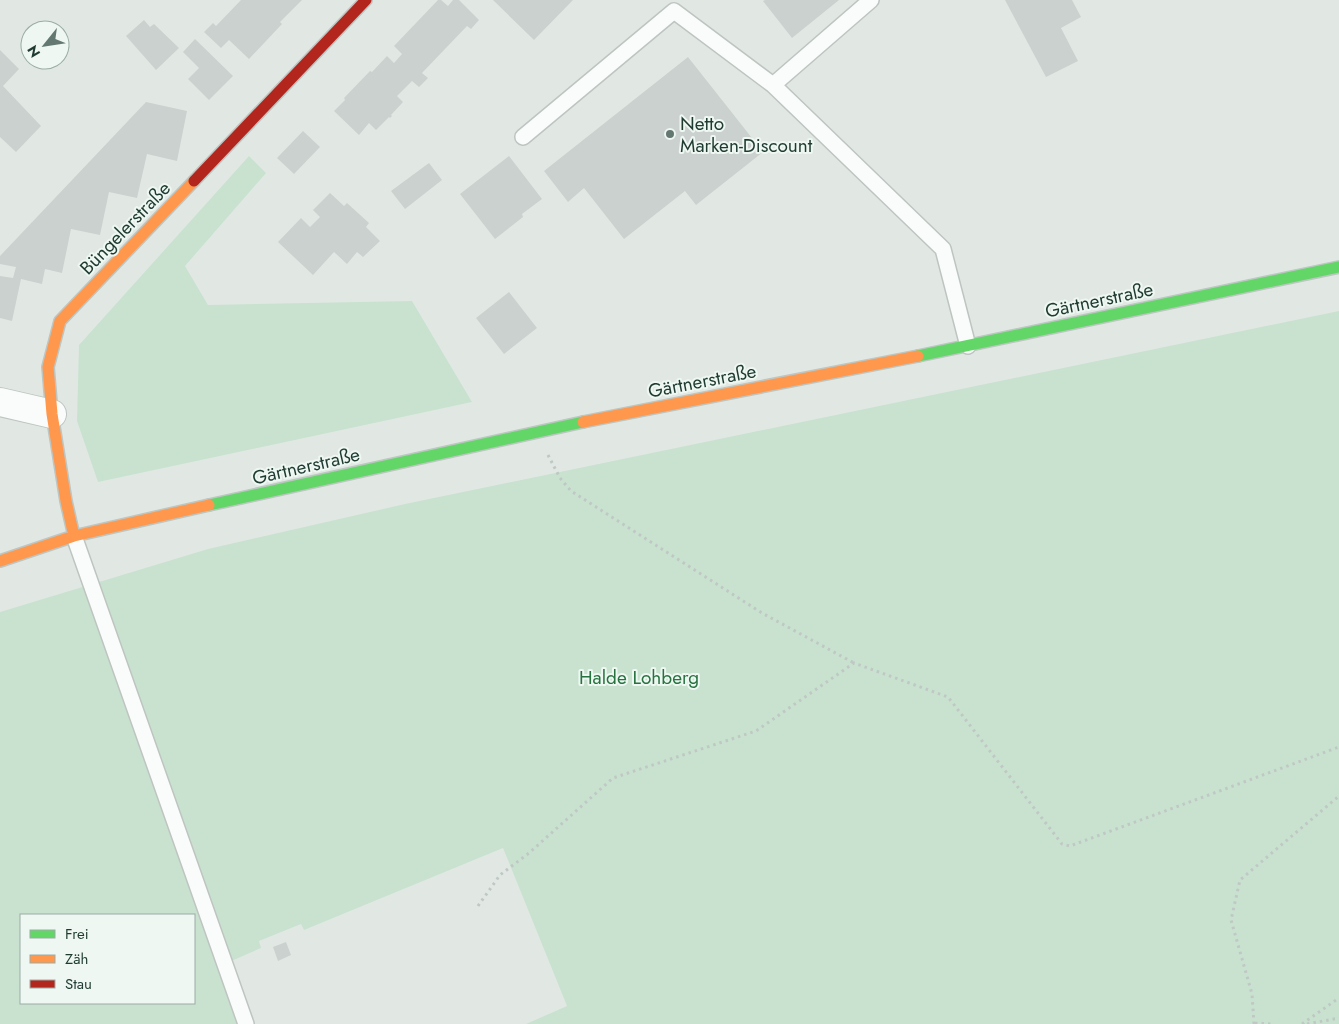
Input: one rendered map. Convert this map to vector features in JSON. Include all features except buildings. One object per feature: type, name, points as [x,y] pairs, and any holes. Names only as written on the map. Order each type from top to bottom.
[{"type":"main road","name":"Büngelerstraße","points":[[74,536],[66,501],[52,414],[48,367],[60,321],[366,0]]},
{"type":"main road","name":"Gärtnerstraße","points":[[0,561],[74,536],[540,431],[968,346],[1339,267]]},
{"type":"street","points":[[0,402],[52,414]]},
{"type":"lane","points":[[773,85],[871,0]]},
{"type":"lane","points":[[523,137],[674,11],[773,85],[943,249],[968,346]]},
{"type":"lane","points":[[74,536],[246,1024]]},
{"type":"path","points":[[540,431],[550,461],[571,490],[762,613],[854,663],[948,697],[1062,844],[1070,846],[1339,747]]},
{"type":"path","points":[[478,906],[500,875],[529,854],[613,778],[756,731],[854,663]]},
{"type":"path","points":[[1272,1024],[1254,1024],[1252,994],[1231,920],[1240,880],[1339,796]]},
{"type":"path","points":[[1302,1024],[1339,998]]},
{"type":"path","points":[[1307,1024],[1339,1018]]},
{"type":"green space","points":[[249,156],[266,173],[185,266],[208,305],[412,301],[472,402],[98,482],[77,421],[79,345]]},
{"type":"green space","name":"Halde Lohberg","points":[[1339,311],[1339,1024],[526,1024],[567,1006],[503,848],[304,930],[301,924],[259,941],[261,948],[222,965],[247,1024],[0,1024],[0,612],[208,549],[405,504]]},
{"type":"traffic: fast","points":[[918,356],[1339,267]]},
{"type":"traffic: fast","points":[[209,505],[583,422]]},
{"type":"traffic: slow","points":[[74,536],[66,501],[52,414],[48,367],[60,321],[194,181]]},
{"type":"traffic: slow","points":[[583,422],[918,356]]},
{"type":"traffic: slow","points":[[0,561],[74,536],[209,505]]},
{"type":"traffic: jam","points":[[194,181],[366,0]]},
{"type":"place","name":"Netto Marken-Discount","points":[[670,134]]}]
